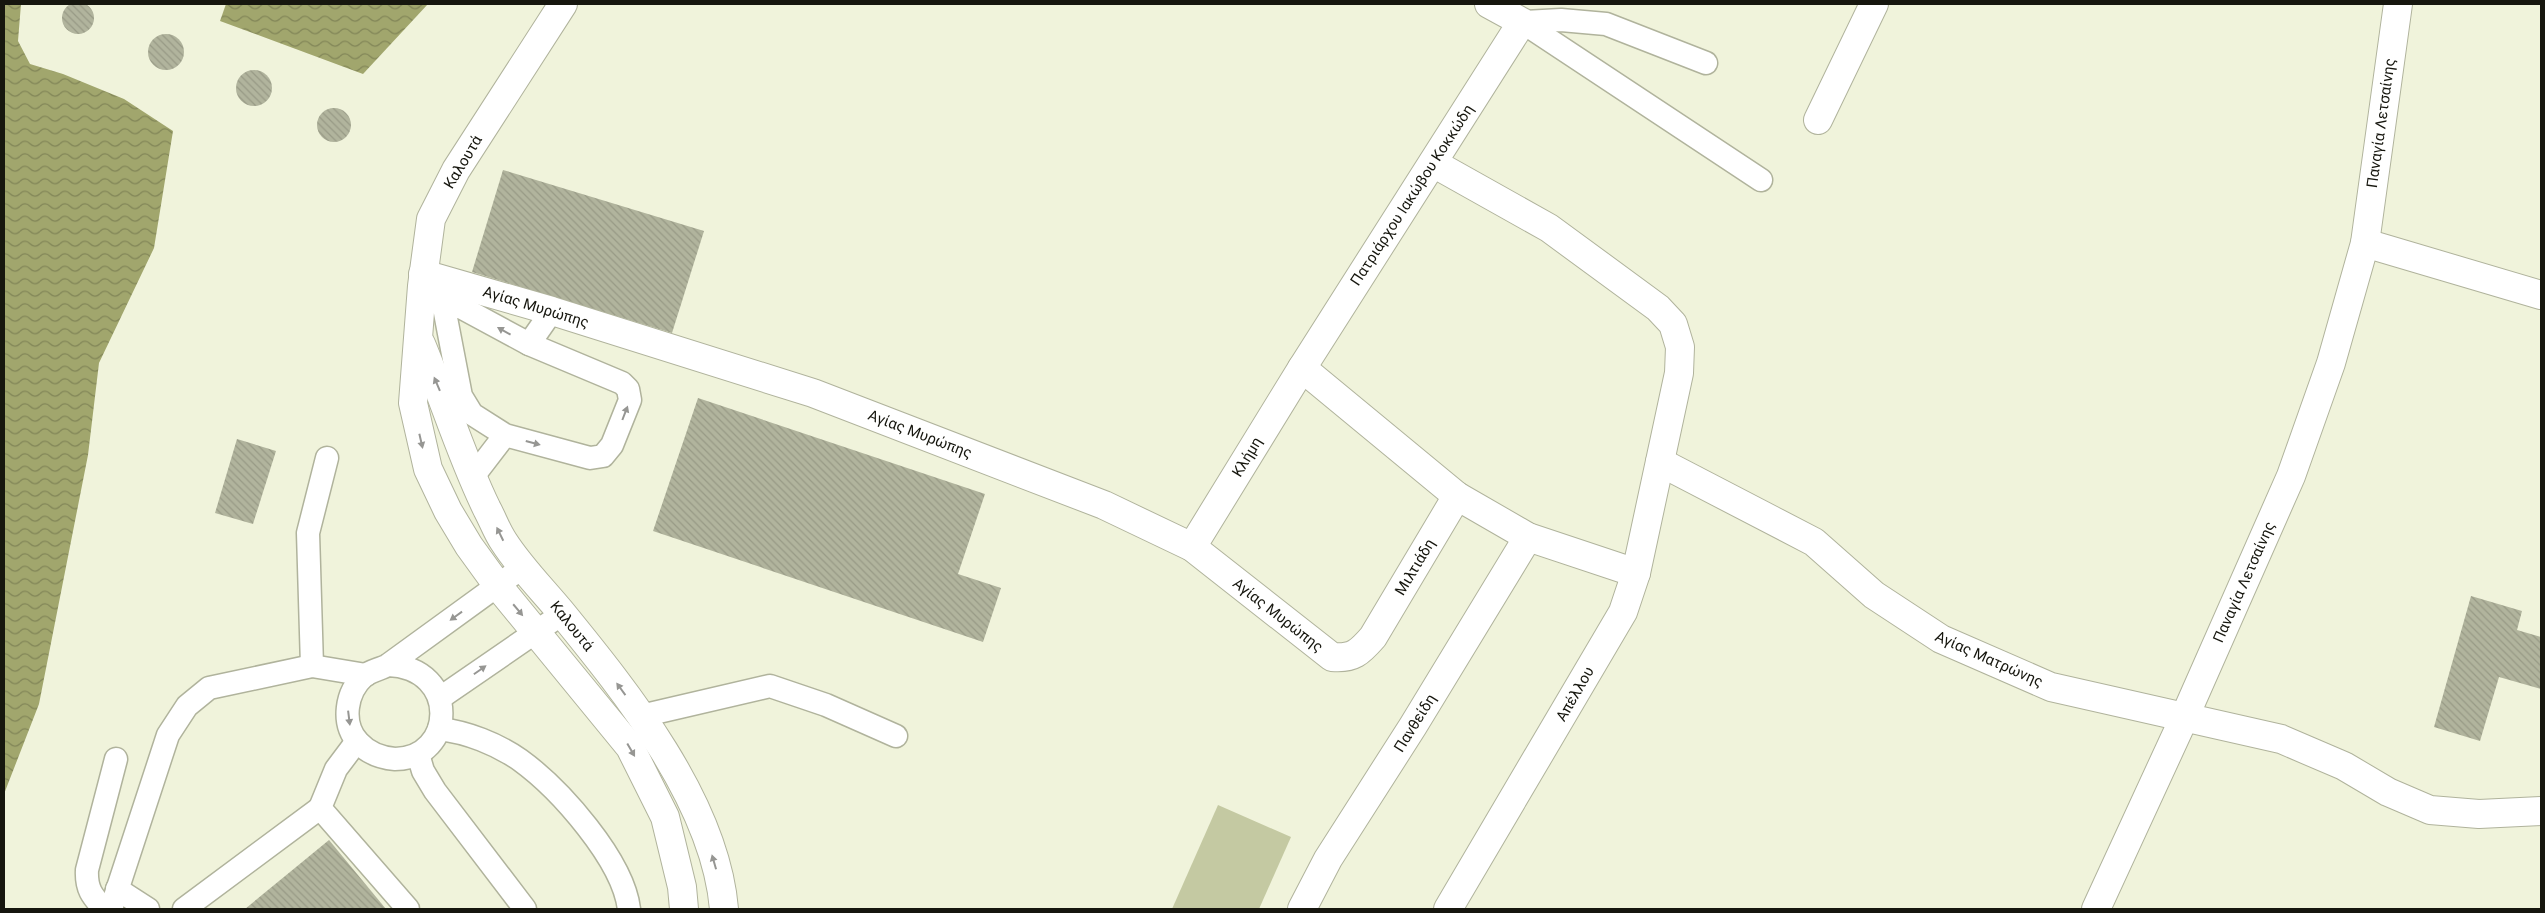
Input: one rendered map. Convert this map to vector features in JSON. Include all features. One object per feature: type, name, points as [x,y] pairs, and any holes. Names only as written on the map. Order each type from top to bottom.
[{"type":"street","name":"Καλουτά","points":[[563,4],[456,170],[431,219],[429,286],[419,341],[413,403],[428,469],[448,511],[498,586],[630,747],[665,817],[682,888],[684,909]]},
{"type":"street","points":[[1490,4],[1522,22]]},
{"type":"street","points":[[1818,120],[1874,4]]},
{"type":"street","name":"Παναγία Λετσαίνης","points":[[2096,909],[2186,716],[2291,476],[2331,363],[2365,243],[2398,4]]},
{"type":"street","name":"Πατριάρχου Ιακώβου Κοκκώδη","points":[[1302,368],[1522,22]]},
{"type":"street","name":"Απέλλου","points":[[1433,163],[1549,228],[1658,308],[1673,324],[1680,346],[1679,373],[1660,462],[1636,573],[1623,612],[1448,909]]},
{"type":"street","points":[[2365,243],[2541,294]]},
{"type":"street","name":"Αγίας Μυρώπης","points":[[429,286],[552,310],[813,393],[1104,505],[1192,547],[1332,657],[1346,658],[1358,654],[1373,637]]},
{"type":"street","name":"Καλουτά","points":[[419,341],[443,396],[472,478],[504,542],[641,716],[668,758],[706,832],[723,892],[724,909]]},
{"type":"street","points":[[1302,368],[1457,496],[1528,537],[1636,573]]},
{"type":"street","name":"Κλήμη","points":[[1192,547],[1302,368]]},
{"type":"street","name":"Αγίας Ματρώνης","points":[[1660,462],[1814,542],[1874,595],[1941,639],[2051,687],[2281,739],[2344,766],[2388,792],[2430,810],[2479,814],[2541,811]]},
{"type":"street","name":"Μιλτιάδη","points":[[1373,637],[1457,496]]},
{"type":"street","name":"Πανθείδη","points":[[1302,909],[1328,859],[1414,726],[1528,537]]},
{"type":"lane","points":[[1522,22],[1561,20],[1606,24],[1706,63]]},
{"type":"lane","points":[[1522,22],[1760,180]]},
{"type":"lane","points":[[429,286],[529,344],[622,383],[628,390],[630,400],[612,445],[603,456],[590,458],[505,435],[472,414],[461,396],[429,286]]},
{"type":"lane","points":[[529,344],[552,310]]},
{"type":"lane","points":[[472,478],[505,435]]},
{"type":"lane","points":[[312,666],[308,533],[327,458]]},
{"type":"lane","points":[[388,666],[404,666],[420,673],[432,683],[440,698],[442,713],[439,729],[430,743],[418,754],[402,759],[385,758],[370,753],[357,741],[350,728],[347,714],[349,698],[356,685],[366,675],[388,666],[523,566]]},
{"type":"lane","points":[[440,698],[562,614]]},
{"type":"lane","points":[[148,909],[114,899],[168,735],[187,706],[209,688],[312,666],[366,675]]},
{"type":"lane","points":[[641,716],[770,686],[826,704],[896,736]]},
{"type":"lane","points":[[439,729],[454,731],[496,747],[520,760],[543,780],[604,849],[624,890],[629,909]]},
{"type":"lane","points":[[184,909],[320,808],[336,769],[357,741]]},
{"type":"lane","points":[[418,754],[423,771],[435,791],[525,909]]},
{"type":"lane","points":[[104,909],[90,894],[86,884],[87,870],[116,759]]},
{"type":"lane","points":[[320,808],[408,909]]},
{"type":"shaded area","points":[[1218,805],[1291,837],[1259,909],[1172,909]]},
{"type":"water","points":[[4,4],[21,4],[18,41],[30,64],[63,74],[124,99],[173,131],[154,248],[99,363],[88,455],[39,704],[4,794]]},
{"type":"water","points":[[226,4],[428,4],[363,74],[220,21]]},
{"type":"building","points":[[78,2],[84,3],[89,7],[93,12],[93,24],[89,29],[84,33],[78,34],[72,33],[67,29],[63,24],[62,18],[63,12],[67,7],[72,3]]},
{"type":"building","points":[[166,34],[179,39],[184,52],[179,65],[166,70],[153,65],[148,52],[153,39]]},
{"type":"building","points":[[254,70],[261,71],[267,75],[271,81],[271,95],[267,101],[261,105],[254,106],[247,105],[241,101],[237,95],[236,88],[237,81],[241,75],[247,71]]},
{"type":"building","points":[[334,108],[346,113],[351,125],[346,137],[334,142],[322,137],[317,125],[322,113]]},
{"type":"building","points":[[503,170],[704,231],[672,333],[472,272]]},
{"type":"building","points":[[698,398],[985,494],[958,574],[1001,588],[983,642],[653,531]]},
{"type":"building","points":[[237,439],[276,451],[253,524],[215,513]]},
{"type":"building","points":[[2471,596],[2522,611],[2517,630],[2541,637],[2541,689],[2499,677],[2480,741],[2434,727]]},
{"type":"building","points":[[329,840],[386,909],[245,909]]}]
